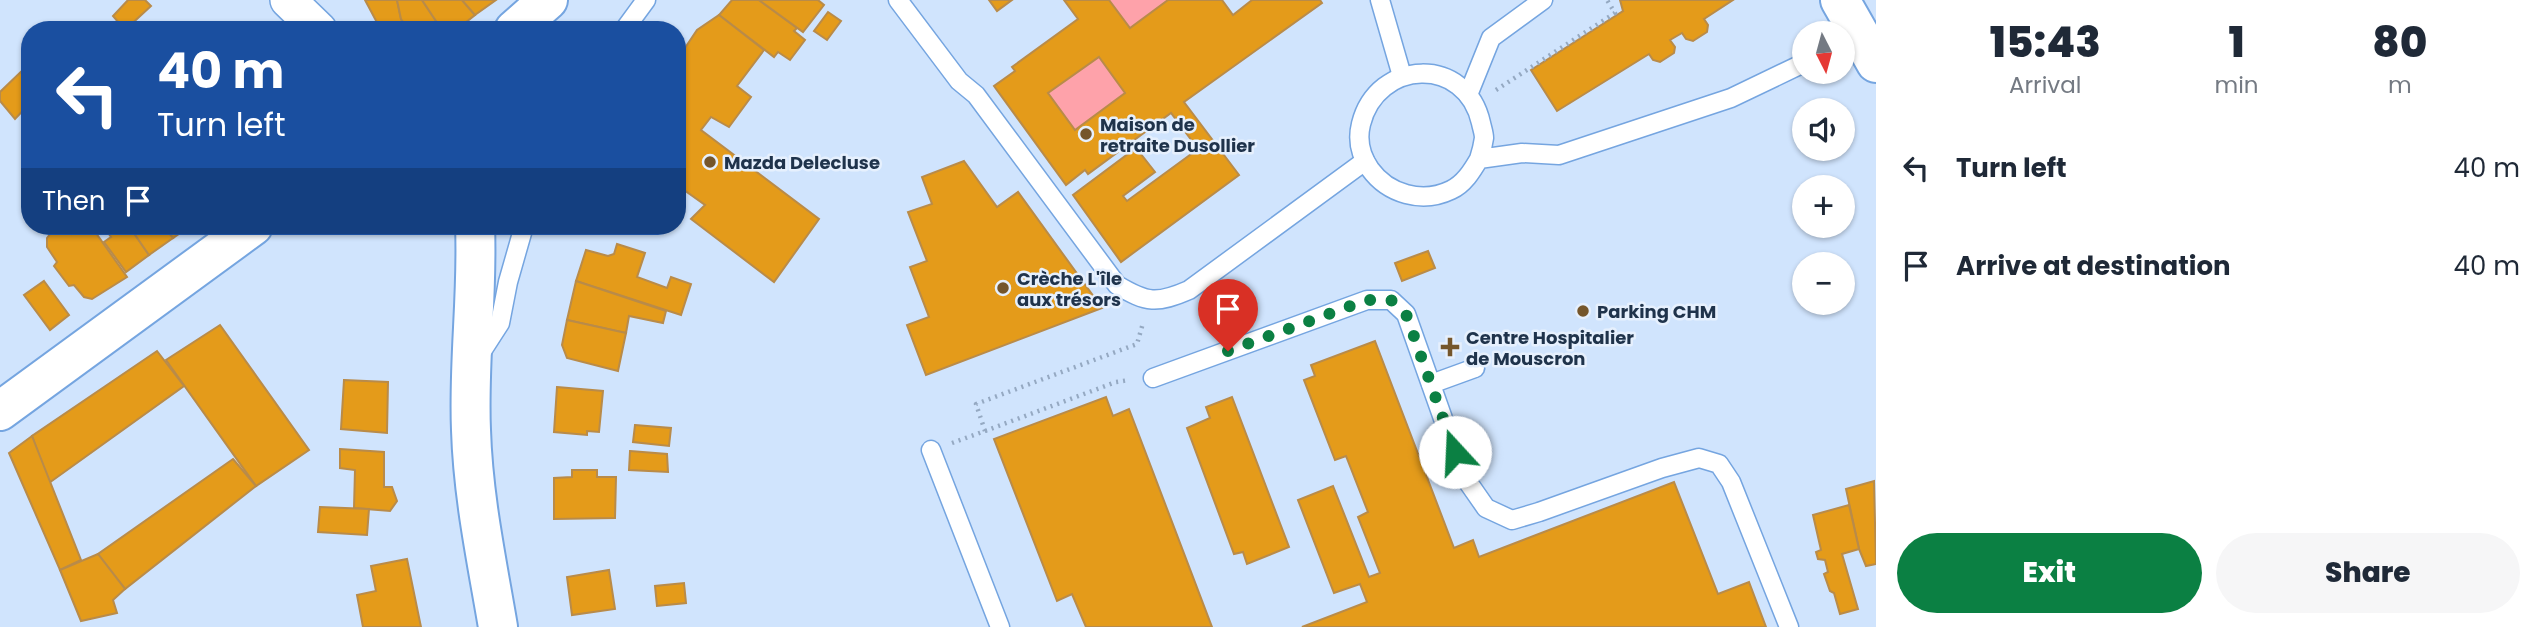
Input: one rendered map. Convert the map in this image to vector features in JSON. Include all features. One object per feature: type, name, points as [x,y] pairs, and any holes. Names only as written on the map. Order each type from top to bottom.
[{"type":"main road","points":[[524,21],[548,0]]},
{"type":"main road","points":[[553,21],[575,0]]},
{"type":"main road","points":[[1839,0],[1864,43]]},
{"type":"main road","points":[[0,411],[241,235]]},
{"type":"main road","points":[[475,235],[470,369],[471,432],[478,513],[498,627]]},
{"type":"street","points":[[288,0],[310,21]]},
{"type":"lane","points":[[631,21],[646,0]]},
{"type":"lane","points":[[898,0],[959,81],[976,95],[1117,285],[1139,298],[1166,300],[1189,290],[1365,161]]},
{"type":"lane","points":[[1380,0],[1402,76]]},
{"type":"lane","points":[[1472,100],[1491,38],[1543,0]]},
{"type":"lane","points":[[1479,159],[1522,153],[1559,155],[1731,98],[1792,69]]},
{"type":"lane","points":[[1420,73],[1449,79],[1462,88],[1472,100],[1484,137],[1479,159],[1469,176],[1451,190],[1420,197],[1394,191],[1377,179],[1365,161],[1359,134],[1365,109],[1375,93],[1402,76],[1420,73]]},
{"type":"lane","points":[[470,369],[500,323],[521,235]]},
{"type":"lane","points":[[1153,378],[1367,300],[1391,300],[1406,314],[1463,475],[1486,509],[1512,520],[1699,457],[1720,464],[1731,482],[1789,627]]},
{"type":"lane","points":[[1431,384],[1475,368]]},
{"type":"lane","points":[[931,450],[1000,627]]},
{"type":"path","points":[[1472,100],[1615,13],[1607,0]]},
{"type":"path","points":[[985,431],[976,404],[1137,344],[1150,299]]},
{"type":"path","points":[[931,450],[1116,382],[1153,378]]},
{"type":"shaded area","points":[[1109,0],[1168,0],[1130,28]]},
{"type":"shaded area","points":[[1099,57],[1125,93],[1075,130],[1048,93]]},
{"type":"building","points":[[128,0],[145,0],[151,6],[135,21],[117,21],[113,16]]},
{"type":"building","points":[[365,0],[397,0],[402,21],[376,21]]},
{"type":"building","points":[[397,0],[422,0],[436,21],[402,21]]},
{"type":"building","points":[[422,0],[462,0],[475,15],[467,21],[436,21]]},
{"type":"building","points":[[462,0],[496,0],[475,15]]},
{"type":"building","points":[[732,0],[759,0],[797,28],[794,31],[805,40],[790,60],[778,52],[774,57],[719,15]]},
{"type":"building","points":[[759,0],[818,0],[824,5],[803,32]]},
{"type":"building","points":[[989,0],[1012,0],[997,11]]},
{"type":"building","name":"Maison de retraite Dusollier","points":[[1064,0],[1109,0],[1130,28],[1168,0],[1222,0],[1233,15],[1252,0],[1320,0],[1322,3],[1184,102],[1239,175],[1121,262],[1073,195],[1136,148],[1155,172],[1123,196],[1127,201],[1198,149],[1171,113],[1088,174],[1085,170],[1066,185],[994,86],[1015,71],[1012,67],[1078,19]],"holes":[[[1099,57],[1125,93],[1075,130],[1048,93]]]},
{"type":"building","points":[[1620,0],[1733,0],[1704,19],[1708,25],[1707,32],[1693,41],[1686,39],[1682,33],[1670,40],[1675,47],[1674,53],[1660,62],[1653,60],[1649,54],[1557,111],[1531,70],[1623,11]]},
{"type":"building","points":[[828,12],[841,21],[827,40],[814,31]]},
{"type":"building","name":"Mazda Delecluse","points":[[719,15],[764,50],[737,86],[751,97],[729,127],[711,117],[701,130],[819,219],[774,282],[691,219],[705,205],[686,191],[686,46],[697,30]]},
{"type":"building","points":[[21,72],[21,113],[15,119],[0,101],[0,92]]},
{"type":"building","name":"Crèche L'île aux trésors","points":[[964,161],[997,207],[1018,192],[1102,308],[926,375],[907,325],[929,317],[910,267],[927,261],[908,212],[932,204],[922,177]]},
{"type":"building","points":[[49,235],[97,235],[127,277],[92,299],[84,297],[74,285],[69,286],[54,266],[57,262],[47,247]]},
{"type":"building","points":[[110,235],[135,235],[149,255],[126,272],[104,242],[111,237]]},
{"type":"building","points":[[135,235],[171,235],[173,238],[149,255]]},
{"type":"building","points":[[617,244],[645,253],[637,277],[667,288],[671,277],[691,284],[681,315],[576,281],[586,250],[608,256],[614,254]]},
{"type":"building","points":[[1428,251],[1435,268],[1402,281],[1395,263]]},
{"type":"building","points":[[44,281],[69,315],[50,330],[24,295]]},
{"type":"building","points":[[576,281],[666,311],[663,323],[629,316],[626,333],[567,320]]},
{"type":"building","points":[[567,320],[626,333],[618,371],[567,358],[562,345]]},
{"type":"building","points":[[220,325],[309,450],[256,486],[166,360]]},
{"type":"building","points":[[1375,341],[1454,548],[1473,540],[1479,557],[1674,482],[1718,594],[1749,582],[1766,627],[1302,627],[1367,602],[1360,584],[1334,593],[1298,500],[1333,486],[1369,577],[1380,573],[1358,517],[1368,512],[1346,456],[1335,460],[1304,380],[1315,376],[1311,365]]},
{"type":"building","points":[[157,351],[184,386],[49,483],[32,436]]},
{"type":"building","points":[[344,380],[388,382],[387,433],[341,429]]},
{"type":"building","points":[[557,387],[603,391],[599,432],[587,431],[587,435],[554,432]]},
{"type":"building","points":[[1106,397],[1113,416],[1129,409],[1212,627],[1086,627],[1072,594],[1057,601],[994,439]]},
{"type":"building","points":[[1232,397],[1289,547],[1247,564],[1243,552],[1234,554],[1187,428],[1210,418],[1206,407]]},
{"type":"building","points":[[635,425],[671,428],[669,446],[633,442]]},
{"type":"building","points":[[32,436],[81,560],[60,570],[9,453]]},
{"type":"building","points":[[340,449],[384,452],[384,487],[392,487],[397,501],[390,511],[354,508],[355,470],[340,468]]},
{"type":"building","points":[[630,451],[667,454],[668,472],[629,470]]},
{"type":"building","points":[[233,459],[256,486],[125,589],[98,554]]},
{"type":"building","points":[[572,470],[597,470],[597,477],[616,477],[615,518],[554,519],[554,478],[572,477]]},
{"type":"building","points":[[1874,481],[1876,564],[1866,566],[1859,549],[1846,489]]},
{"type":"building","points":[[1849,505],[1859,549],[1842,554],[1858,609],[1840,614],[1834,593],[1830,591],[1824,574],[1828,572],[1825,560],[1818,559],[1816,552],[1821,550],[1813,515]]},
{"type":"building","points":[[320,507],[369,509],[367,535],[318,532]]},
{"type":"building","points":[[98,554],[125,589],[113,600],[117,613],[81,621],[60,570]]},
{"type":"building","points":[[407,559],[421,627],[363,627],[357,595],[376,591],[371,566]]},
{"type":"building","points":[[609,570],[615,609],[572,615],[567,577]]},
{"type":"building","points":[[684,583],[686,603],[657,606],[655,586]]},
{"type":"place","name":"Maison de retraite Dusollier","points":[[1086,134]]},
{"type":"place","name":"Mazda Delecluse","points":[[710,162]]},
{"type":"place","name":"Crèche L'île aux trésors","points":[[1003,288]]},
{"type":"place","name":"Parking CHM","points":[[1583,311]]},
{"type":"place","name":"Centre Hospitalier de Mouscron","points":[[1450,347]]},
{"type":"route","points":[[1228,351],[1367,300],[1391,300],[1406,314],[1455,452]]}]
